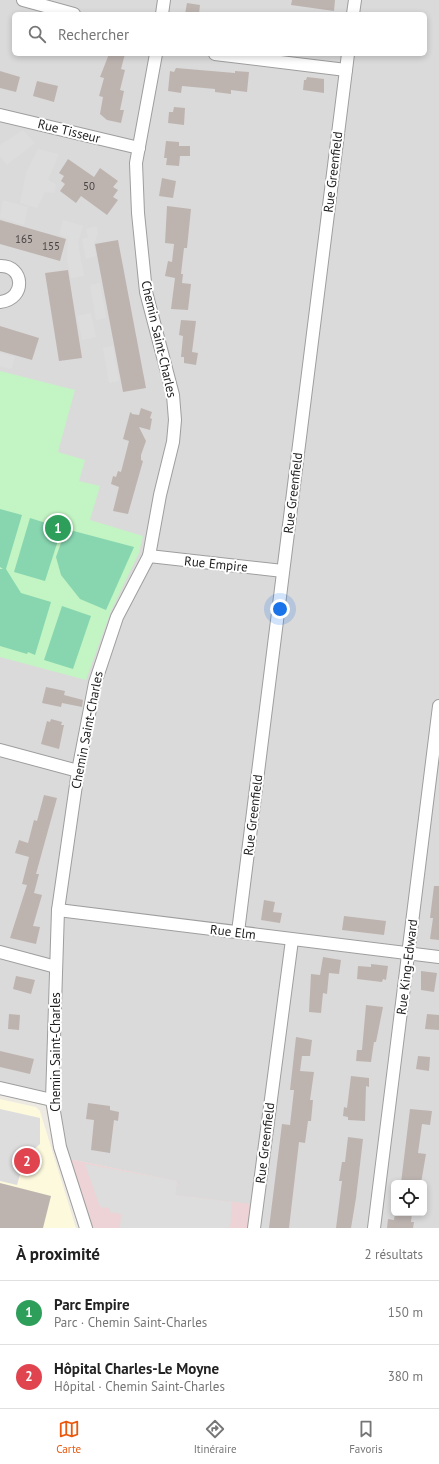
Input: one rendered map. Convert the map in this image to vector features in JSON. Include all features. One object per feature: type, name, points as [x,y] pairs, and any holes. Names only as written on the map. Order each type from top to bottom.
[{"type":"street","points":[[22,0],[67,12]]},
{"type":"street","points":[[162,12],[164,0]]},
{"type":"street","points":[[353,12],[355,0]]},
{"type":"street","name":"Chemin Saint-Charles","points":[[86,1228],[60,1147],[52,1100],[58,910],[78,771],[95,683],[117,617],[149,556],[160,494],[173,442],[174,420],[172,394],[146,292],[138,213],[136,163],[156,56]]},
{"type":"street","points":[[231,56],[346,70]]},
{"type":"street","name":"Rue Greenfield","points":[[238,932],[348,56]]},
{"type":"street","name":"Rue Tisseur","points":[[0,115],[139,148]]},
{"type":"street","points":[[0,266],[9,267],[14,271],[19,284],[18,293],[11,299],[0,302]]},
{"type":"street","name":"Rue Empire","points":[[149,556],[283,571]]},
{"type":"street","name":"Rue King-Edward","points":[[374,1228],[439,706]]},
{"type":"street","points":[[0,750],[78,771]]},
{"type":"street","name":"Rue Elm","points":[[58,910],[439,957]]},
{"type":"street","name":"Rue Greenfield","points":[[254,1228],[292,940]]},
{"type":"street","points":[[0,952],[56,967]]},
{"type":"street","points":[[0,1088],[52,1100]]},
{"type":"shaded area","points":[[0,0],[439,0],[439,1228],[248,1228],[175,1195],[176,1181],[69,1159],[52,1100],[0,1088]]},
{"type":"shaded area","points":[[23,130],[35,143],[7,165],[0,156],[0,145]]},
{"type":"shaded area","points":[[38,149],[59,154],[48,180],[56,184],[54,193],[45,192],[37,208],[20,203],[26,173]]},
{"type":"shaded area","points":[[3,200],[28,207],[24,225],[0,218]]},
{"type":"shaded area","points":[[63,220],[83,226],[78,243],[84,276],[71,278],[67,259],[68,238],[59,235]]},
{"type":"shaded area","points":[[97,226],[98,234],[94,243],[96,256],[86,259],[82,239],[88,237],[86,229]]},
{"type":"shaded area","points":[[100,283],[106,318],[96,320],[90,285]]},
{"type":"shaded area","points":[[91,313],[96,337],[82,340],[77,316]]},
{"type":"shaded area","points":[[113,346],[119,381],[109,383],[103,348]]},
{"type":"shaded area","points":[[0,353],[15,357],[11,369],[0,366]]},
{"type":"shaded area","points":[[0,1099],[36,1107],[40,1111],[76,1228],[0,1228]]},
{"type":"shaded area","points":[[0,1109],[40,1118],[40,1144],[25,1157],[17,1185],[0,1181]]},
{"type":"shaded area","points":[[69,1159],[177,1181],[175,1195],[252,1204],[248,1228],[93,1228]]},
{"type":"shaded area","points":[[85,1164],[177,1181],[175,1195],[232,1202],[230,1228],[120,1228],[121,1214],[110,1212],[110,1208],[100,1207]]},
{"type":"green space","points":[[0,371],[75,390],[58,452],[85,460],[79,481],[100,486],[90,520],[143,536],[139,553],[111,611],[86,680],[0,657]]},
{"type":"green space","points":[[0,509],[22,515],[6,569],[21,593],[51,602],[35,655],[0,646],[0,569],[3,569],[0,567]]},
{"type":"green space","points":[[30,518],[62,528],[45,581],[14,572]]},
{"type":"green space","points":[[66,529],[134,547],[106,610],[80,599],[61,575],[56,557]]},
{"type":"green space","points":[[62,606],[91,616],[73,669],[44,660]]},
{"type":"building","points":[[292,0],[335,0],[334,11],[291,5]]},
{"type":"building","points":[[187,3],[200,5],[199,12],[185,12]]},
{"type":"building","points":[[108,56],[124,56],[121,69],[125,70],[120,90],[124,91],[120,110],[124,110],[121,123],[107,120],[100,114],[103,97],[99,96],[104,78],[100,77]]},
{"type":"building","points":[[176,68],[235,73],[235,71],[249,72],[247,92],[231,90],[231,94],[215,92],[215,89],[182,86],[181,93],[168,91],[170,71],[174,72]]},
{"type":"building","points":[[0,71],[20,77],[16,92],[0,88]]},
{"type":"building","points":[[307,77],[324,79],[324,93],[303,90],[304,80],[306,80]]},
{"type":"building","points":[[37,81],[58,86],[54,102],[33,96]]},
{"type":"building","points":[[174,107],[185,108],[184,125],[168,123],[169,112],[173,112]]},
{"type":"building","points":[[166,141],[179,142],[179,146],[190,146],[190,156],[180,156],[179,166],[166,165],[167,158],[164,158]]},
{"type":"building","points":[[68,159],[94,177],[100,168],[118,181],[113,187],[118,190],[113,197],[118,200],[107,215],[81,196],[76,203],[60,191],[65,184],[61,181],[64,176],[59,173]]},
{"type":"building","points":[[162,178],[176,181],[173,198],[159,196]]},
{"type":"building","points":[[167,206],[191,209],[187,248],[184,248],[181,274],[183,274],[182,283],[191,284],[188,310],[171,309],[175,278],[165,276],[168,261],[172,262],[174,244],[165,243]]},
{"type":"building","points":[[0,220],[66,239],[60,261],[0,244]]},
{"type":"building","points":[[118,240],[146,388],[123,392],[95,244]]},
{"type":"building","points":[[68,270],[82,358],[59,361],[45,273]]},
{"type":"building","points":[[181,320],[196,321],[192,352],[198,353],[196,365],[184,363],[184,357],[181,357],[183,336],[179,335]]},
{"type":"building","points":[[0,326],[39,338],[32,360],[0,351]]},
{"type":"building","points":[[141,408],[152,412],[150,418],[152,419],[150,430],[139,427],[146,441],[141,455],[141,460],[143,461],[128,514],[113,511],[119,487],[111,484],[113,476],[116,477],[118,471],[121,472],[129,441],[123,439],[130,413],[139,415]]},
{"type":"building","points":[[46,687],[65,691],[64,695],[83,700],[82,707],[62,703],[61,707],[42,703]]},
{"type":"building","points":[[51,719],[62,722],[61,725],[64,725],[59,749],[41,744],[47,721],[50,722]]},
{"type":"building","points":[[44,795],[57,798],[36,874],[39,874],[34,893],[42,895],[33,926],[40,927],[36,944],[10,938],[27,885],[22,884],[29,857],[15,853],[19,840],[28,843],[34,820],[37,821]]},
{"type":"building","points":[[434,886],[439,886],[439,940],[430,939],[433,918],[430,918]]},
{"type":"building","points":[[264,900],[275,902],[273,912],[282,913],[280,923],[261,920]]},
{"type":"building","points":[[344,916],[386,921],[384,935],[342,930]]},
{"type":"building","points":[[323,957],[341,960],[339,974],[329,973],[327,994],[323,993],[321,1013],[309,1012],[311,974],[320,975]]},
{"type":"building","points":[[371,964],[388,966],[386,980],[383,979],[382,982],[357,979],[358,966],[371,967]]},
{"type":"building","points":[[421,971],[437,973],[434,992],[421,990]]},
{"type":"building","points":[[16,976],[35,980],[31,994],[13,989]]},
{"type":"building","points":[[366,1005],[383,1007],[376,1042],[374,1042],[371,1062],[356,1061],[357,1050],[362,1050]]},
{"type":"building","points":[[9,1014],[20,1015],[19,1030],[8,1029]]},
{"type":"building","points":[[427,1014],[439,1015],[439,1030],[425,1029]]},
{"type":"building","points":[[296,1037],[312,1040],[310,1056],[302,1056],[300,1071],[314,1072],[310,1100],[313,1100],[311,1121],[308,1121],[305,1143],[299,1142],[289,1228],[269,1228],[282,1124],[290,1125],[294,1090],[290,1090]]},
{"type":"building","points":[[0,1051],[34,1059],[30,1074],[0,1067]]},
{"type":"building","points":[[418,1056],[430,1057],[429,1071],[416,1069]]},
{"type":"building","points":[[351,1076],[369,1078],[369,1087],[366,1086],[365,1121],[348,1120],[348,1117],[343,1116],[344,1107],[347,1108]]},
{"type":"building","points":[[88,1103],[110,1106],[110,1110],[119,1112],[118,1121],[114,1120],[110,1153],[91,1150],[94,1120],[86,1119]]},
{"type":"building","points":[[410,1109],[432,1111],[430,1125],[422,1124],[418,1153],[426,1154],[422,1180],[401,1180]]},
{"type":"building","points":[[348,1137],[363,1139],[356,1198],[351,1228],[336,1228],[342,1181],[339,1181],[342,1162],[345,1162]]},
{"type":"building","points":[[0,1183],[51,1196],[43,1228],[0,1228]]},
{"type":"building","points":[[395,1216],[412,1216],[411,1222],[414,1222],[413,1228],[387,1228],[388,1219],[394,1220]]},
{"type":"place","name":"Parc Empire","points":[[58,528]]},
{"type":"place","name":"Hôpital Charles-Le Moyne","points":[[27,1161]]}]
